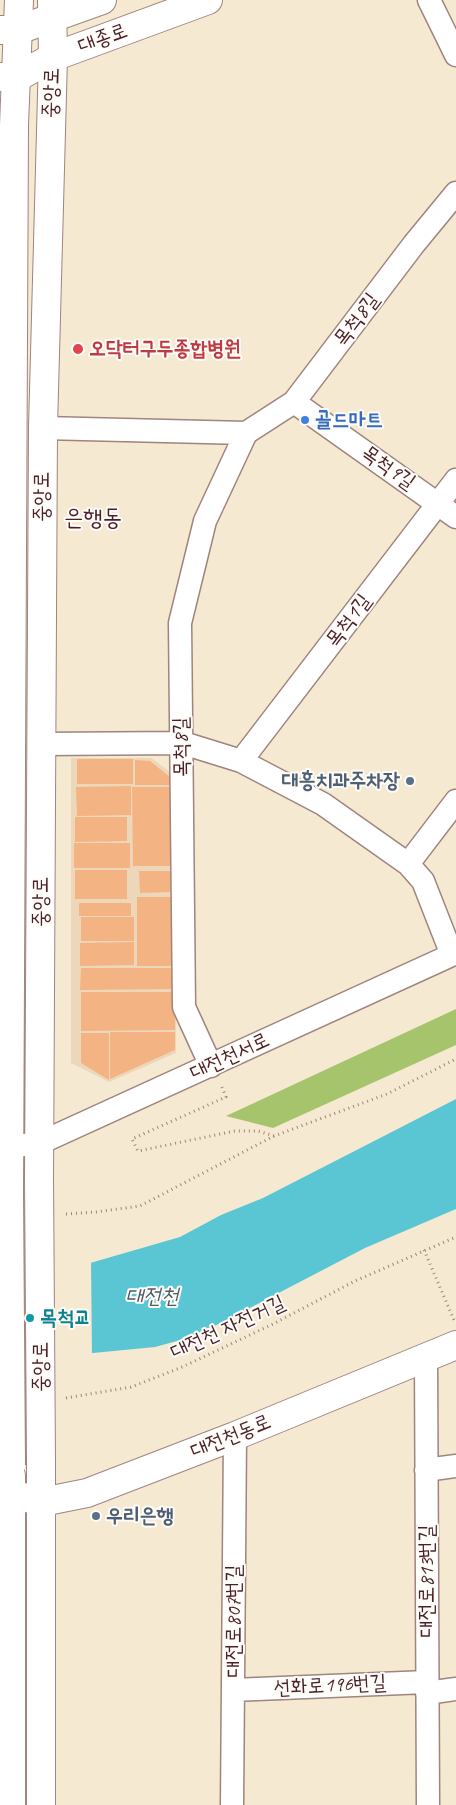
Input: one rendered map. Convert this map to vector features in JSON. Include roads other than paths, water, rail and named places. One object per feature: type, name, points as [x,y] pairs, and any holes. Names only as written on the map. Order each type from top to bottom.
[{"type":"main road","name":"중앙로","points":[[11,1805],[6,1494],[11,1465],[9,1191],[4,1148],[6,427],[14,135],[8,78],[9,30],[19,0]]},
{"type":"main road","name":"대종로","points":[[9,30],[52,9],[102,0]]},
{"type":"main road","name":"대종로","points":[[8,78],[53,57],[208,0]]},
{"type":"main road","name":"중앙로","points":[[41,1805],[42,1502],[39,1178],[43,428],[53,57],[52,9]]},
{"type":"main road","name":"대전천동로","points":[[6,1494],[42,1502],[87,1493],[235,1436],[456,1345]]},
{"type":"street","points":[[429,0],[456,55]]},
{"type":"street","name":"목척8길","points":[[211,1066],[184,1007],[180,623],[205,521],[246,433],[294,402],[414,244],[456,193]]},
{"type":"street","name":"목척9길","points":[[294,402],[456,518]]},
{"type":"street","points":[[43,428],[246,433]]},
{"type":"street","name":"목척1길","points":[[241,761],[456,480]]},
{"type":"street","points":[[42,744],[182,742],[241,761],[323,804],[408,864],[423,881],[454,954]]},
{"type":"street","points":[[408,864],[456,801]]},
{"type":"street","name":"대전천서로","points":[[4,1148],[40,1142],[211,1066],[454,954]]},
{"type":"street","name":"대전로813번길","points":[[426,1356],[428,1805]]},
{"type":"street","name":"대전로807번길","points":[[232,1805],[235,1436]]},
{"type":"street","points":[[426,1470],[456,1466]]},
{"type":"street","name":"선화로196번길","points":[[233,1690],[427,1687],[456,1689]]},
{"type":"water","name":"대전천","points":[[456,1099],[456,1209],[365,1248],[221,1323],[184,1339],[155,1347],[21,1360],[66,1270],[180,1237],[221,1215],[263,1198]]},
{"type":"place","name":"오닥터구두종합병원","points":[[78,349]]},
{"type":"place","name":"골드마트","points":[[305,420]]},
{"type":"place","name":"대흥치과주차장","points":[[410,781]]},
{"type":"place","name":"목척교","points":[[30,1318]]},
{"type":"place","name":"우리은행","points":[[96,1516]]},
{"type":"district","name":"은행동","points":[[93,519]]}]
